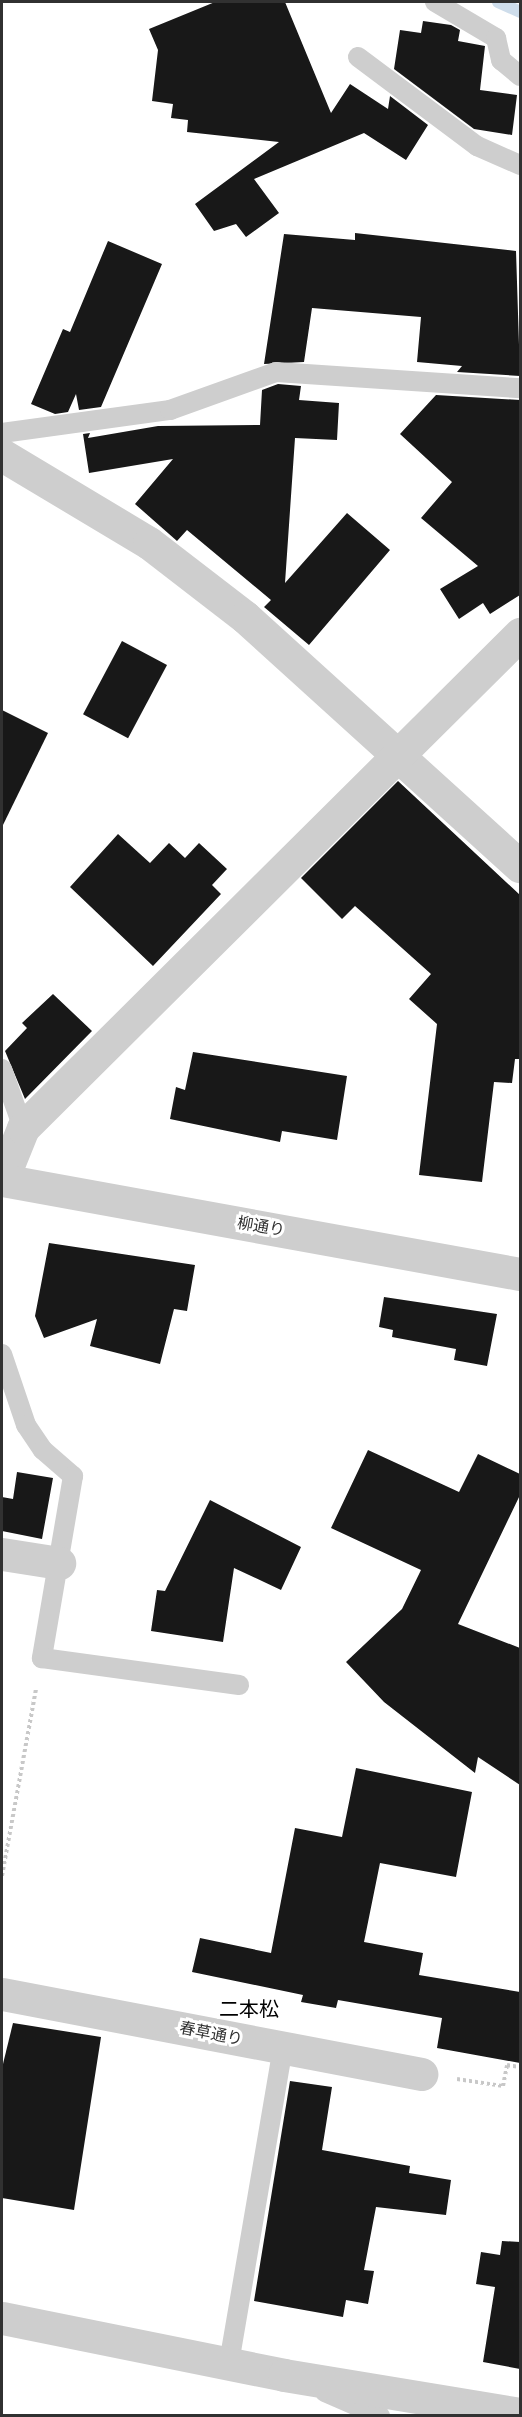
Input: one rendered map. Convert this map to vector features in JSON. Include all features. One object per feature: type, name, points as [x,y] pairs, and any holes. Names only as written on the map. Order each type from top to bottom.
[{"type":"street","points":[[2,455],[149,543],[245,617],[520,866]]},
{"type":"street","points":[[2,1180],[23,1128],[520,634]]},
{"type":"street","name":"柳通り","points":[[2,1180],[520,1274]]},
{"type":"street","points":[[2,1554],[59,1563]]},
{"type":"street","name":"春草通り","points":[[2,1995],[421,2074]]},
{"type":"street","points":[[2,2318],[284,2374],[520,2414]]},
{"type":"lane","points":[[435,2],[496,38],[501,60],[520,76]]},
{"type":"lane","points":[[358,57],[477,146],[520,165]]},
{"type":"lane","points":[[2,433],[170,410],[276,372],[520,388]]},
{"type":"lane","points":[[2,1069],[23,1128]]},
{"type":"lane","points":[[2,1354],[26,1425],[43,1450],[73,1476],[42,1658],[239,1685]]},
{"type":"lane","points":[[229,2363],[283,2048]]},
{"type":"lane","points":[[284,2374],[380,2415]]},
{"type":"path","points":[[2,1876],[42,1658]]},
{"type":"path","points":[[421,2074],[503,2086],[507,2065],[520,2067]]},
{"type":"building","points":[[215,2],[285,2],[331,113],[350,84],[388,109],[390,96],[428,125],[406,160],[364,133],[254,179],[279,213],[246,237],[236,224],[214,231],[195,204],[279,142],[187,132],[188,120],[171,118],[173,104],[152,101],[158,50],[149,29]]},
{"type":"building","points":[[423,21],[451,25],[460,30],[458,41],[485,46],[480,90],[517,95],[512,135],[474,129],[394,69],[400,30],[421,33]]},
{"type":"building","points":[[355,233],[516,251],[520,376],[457,372],[462,366],[417,362],[421,317],[312,308],[304,362],[264,364],[284,234],[355,240]]},
{"type":"building","points":[[108,241],[162,264],[101,407],[79,410],[76,394],[68,412],[55,414],[31,404],[63,329],[70,332]]},
{"type":"building","points":[[278,384],[301,386],[299,400],[339,403],[337,440],[295,438],[285,583],[347,513],[390,550],[309,645],[264,607],[271,600],[187,530],[177,541],[135,504],[173,459],[89,473],[83,434],[90,433],[88,438],[158,426],[260,425],[262,390]]},
{"type":"building","points":[[436,395],[520,400],[520,595],[490,614],[483,603],[459,619],[440,589],[478,566],[421,518],[452,482],[400,434]]},
{"type":"building","points":[[122,641],[167,665],[128,738],[83,714]]},
{"type":"building","points":[[2,710],[48,733],[2,827]]},
{"type":"building","points":[[398,781],[520,895],[520,1059],[515,1059],[512,1083],[494,1082],[482,1182],[419,1175],[437,1024],[409,999],[431,974],[355,906],[342,919],[301,878]]},
{"type":"building","points":[[118,834],[150,863],[169,843],[185,858],[199,843],[227,869],[212,885],[221,894],[153,966],[70,887]]},
{"type":"building","points":[[53,994],[92,1031],[25,1099],[5,1051],[27,1028],[22,1023]]},
{"type":"building","points":[[193,1052],[347,1076],[337,1140],[282,1131],[280,1142],[170,1119],[176,1087],[185,1090]]},
{"type":"building","points":[[49,1243],[195,1265],[187,1311],[174,1309],[160,1364],[90,1346],[97,1319],[44,1338],[35,1316]]},
{"type":"building","points":[[384,1297],[497,1314],[487,1366],[454,1360],[456,1349],[392,1337],[393,1330],[379,1327]]},
{"type":"building","points":[[368,1450],[459,1492],[478,1454],[520,1474],[520,1495],[458,1624],[520,1648],[520,1785],[478,1757],[475,1773],[384,1702],[346,1662],[402,1609],[421,1570],[331,1528]]},
{"type":"building","points":[[17,1472],[53,1478],[42,1539],[2,1531],[2,1497],[13,1499]]},
{"type":"building","points":[[210,1500],[301,1547],[281,1590],[234,1568],[223,1642],[151,1631],[157,1590],[165,1591]]},
{"type":"building","points":[[356,1768],[472,1792],[456,1877],[380,1863],[364,1942],[423,1953],[419,1975],[520,1992],[520,2063],[437,2048],[442,2018],[338,2000],[336,2008],[301,2002],[303,1995],[192,1972],[200,1938],[271,1953],[295,1828],[342,1837]]},
{"type":"building","points":[[13,2023],[101,2037],[74,2210],[2,2198],[2,2068]]},
{"type":"building","points":[[290,2081],[332,2087],[322,2150],[410,2166],[409,2173],[451,2180],[446,2215],[376,2207],[364,2270],[374,2271],[368,2304],[346,2300],[343,2317],[254,2301]]},
{"type":"building","points":[[502,2241],[520,2242],[520,2369],[483,2362],[495,2287],[476,2284],[481,2252],[500,2255]]},
{"type":"waterway","points":[[498,2],[520,12]]},
{"type":"district","name":"二本松","points":[[249,2009]]}]
